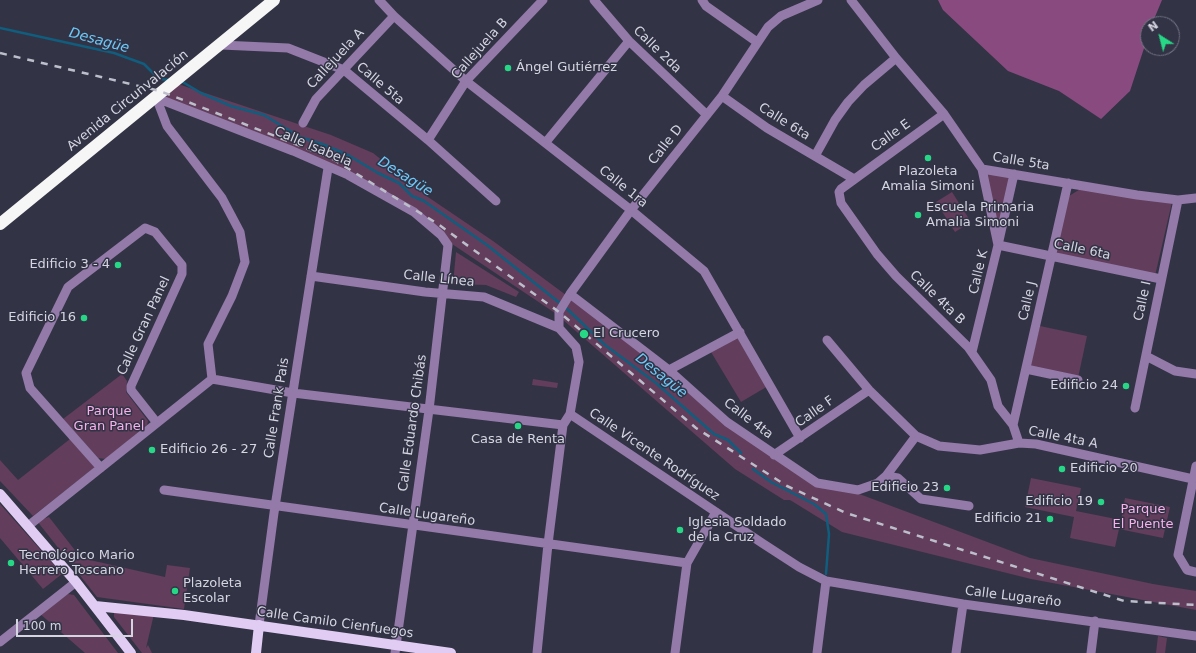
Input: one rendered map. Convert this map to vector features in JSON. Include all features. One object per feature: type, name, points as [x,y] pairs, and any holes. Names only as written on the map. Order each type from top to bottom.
[{"type":"highway","name":"Avenida Circunvalación","points":[[0,224],[175,80],[221,45],[274,0]]},
{"type":"main road","points":[[0,494],[76,582],[131,653]]},
{"type":"main road","name":"Calle Camilo Cienfuegos","points":[[95,606],[259,626],[396,649],[451,653]]},
{"type":"main road","name":"Calle Frank Pais","points":[[256,653],[259,626]]},
{"type":"street","name":"Calle 1ra","points":[[379,0],[394,16],[466,81],[546,142],[704,271],[800,438]]},
{"type":"street","name":"Callejuela B","points":[[428,140],[466,81],[543,0]]},
{"type":"street","name":"Calle 2da","points":[[594,0],[628,41],[707,115]]},
{"type":"street","points":[[702,0],[706,6],[757,42]]},
{"type":"street","name":"Calle D","points":[[559,328],[559,312],[568,296],[631,210],[722,96],[768,26],[781,16],[818,0]]},
{"type":"street","name":"Calle 5ta","points":[[851,0],[896,58],[944,114],[982,169],[1137,195],[1178,200],[1196,198]]},
{"type":"street","name":"Callejuela A","points":[[303,123],[316,99],[394,16]]},
{"type":"street","points":[[546,142],[628,41]]},
{"type":"street","name":"Calle 5ta","points":[[221,45],[288,48],[344,70],[428,140],[496,201]]},
{"type":"street","points":[[815,156],[835,120],[848,102],[864,85],[896,58]]},
{"type":"street","name":"Calle 6ta","points":[[722,96],[767,128],[854,179]]},
{"type":"street","points":[[155,97],[166,126],[222,198],[240,232],[245,262],[232,296],[208,344],[212,379]]},
{"type":"street","name":"Calle Isabela","points":[[155,97],[293,151],[328,168],[348,175],[414,212],[441,235],[448,245]]},
{"type":"street","name":"Calle E","points":[[854,179],[944,114]]},
{"type":"street","name":"Calle Frank Pais","points":[[259,626],[275,507],[328,168]]},
{"type":"street","name":"Calle K","points":[[982,169],[998,245]]},
{"type":"street","name":"Calle K","points":[[972,352],[1014,174]]},
{"type":"street","name":"Calle 4ta B","points":[[854,179],[839,192],[841,203],[896,276],[936,316],[965,342],[991,380],[998,406],[1013,425],[1019,443]]},
{"type":"street","name":"Calle J","points":[[1013,425],[1068,183]]},
{"type":"street","name":"Calle I","points":[[1135,408],[1178,200]]},
{"type":"street","name":"Calle Gran Panel","points":[[101,468],[30,388],[26,373],[68,287],[145,228],[155,232],[182,265],[182,274],[131,386],[131,390],[157,423]]},
{"type":"street","name":"Calle Eduardo Chibás","points":[[396,649],[429,410],[448,245]]},
{"type":"street","name":"Calle 6ta","points":[[998,245],[1161,280]]},
{"type":"street","name":"Calle Línea","points":[[311,276],[443,294],[484,297],[559,328]]},
{"type":"street","name":"Calle 4ta","points":[[568,296],[669,370],[727,422],[817,483],[858,490],[878,483],[886,476],[916,436]]},
{"type":"street","points":[[537,653],[548,544],[563,425],[570,414],[579,362],[576,347],[559,328]]},
{"type":"street","points":[[669,370],[740,332]]},
{"type":"street","name":"Calle 4ta A","points":[[827,340],[869,390],[916,436],[939,446],[980,450],[1019,443],[1036,444],[1194,479]]},
{"type":"street","points":[[1146,356],[1175,371],[1196,374]]},
{"type":"street","points":[[1026,369],[1078,380]]},
{"type":"street","points":[[28,526],[212,379],[293,393],[563,425]]},
{"type":"street","name":"Calle F","points":[[774,455],[869,390]]},
{"type":"street","name":"Calle Vicente Rodríguez","points":[[570,414],[800,567],[826,581]]},
{"type":"street","points":[[1196,466],[1178,555],[1187,570],[1196,572]]},
{"type":"street","points":[[886,476],[898,478],[921,499],[969,506]]},
{"type":"street","name":"Calle Lugareño","points":[[164,490],[275,507],[687,563]]},
{"type":"street","points":[[675,653],[687,563],[716,512]]},
{"type":"street","points":[[817,653],[826,581]]},
{"type":"street","name":"Calle Lugareño","points":[[826,581],[963,604],[1196,636]]},
{"type":"street","points":[[0,642],[76,582]]},
{"type":"street","points":[[956,653],[963,604]]},
{"type":"street","points":[[1091,653],[1095,621]]},
{"type":"green space","points":[[178,84],[331,135],[373,153],[428,197],[493,241],[670,372],[722,422],[817,485],[854,492],[1030,558],[1153,584],[1196,591],[1196,610],[1031,579],[842,532],[790,500],[784,500],[735,469],[555,313],[452,244],[388,194],[160,96]]},
{"type":"green space","points":[[982,169],[1014,174],[998,245]]},
{"type":"green space","points":[[1082,188],[1172,202],[1155,276],[1055,254],[1069,196]]},
{"type":"green space","points":[[952,192],[971,222],[955,232],[936,202]]},
{"type":"green space","points":[[456,252],[519,292],[516,297],[486,285],[453,284]]},
{"type":"green space","points":[[1040,326],[1087,336],[1078,378],[1030,367]]},
{"type":"green space","points":[[739,336],[768,386],[741,402],[711,352]]},
{"type":"green space","name":"Parque Gran Panel","points":[[122,374],[127,381],[126,392],[148,421],[147,425],[106,459],[98,458],[63,419]]},
{"type":"green space","points":[[533,379],[558,383],[557,388],[532,385]]},
{"type":"green space","points":[[70,439],[95,467],[33,516],[0,481],[0,460],[18,480]]},
{"type":"green space","name":"Parque El Puente","points":[[1031,478],[1081,488],[1076,511],[1121,520],[1125,498],[1170,507],[1163,538],[1119,529],[1115,547],[1070,538],[1074,517],[1025,507]]},
{"type":"green space","points":[[0,504],[62,574],[43,589],[0,538]]},
{"type":"green space","points":[[49,517],[81,558],[165,577],[167,565],[190,568],[184,609],[97,597],[37,521]]},
{"type":"green space","points":[[68,594],[74,595],[118,653],[85,653],[39,613]]},
{"type":"green space","points":[[114,611],[154,614],[146,648],[148,645],[152,653],[142,653],[114,617]]},
{"type":"green space","points":[[1158,636],[1167,638],[1165,653],[1156,653]]},
{"type":"shaded area","points":[[938,0],[1162,0],[1155,16],[1140,16],[1140,56],[1141,56],[1130,91],[1101,119],[1059,91],[1008,71],[943,10]]},
{"type":"waterway","name":"Desagüe","points":[[0,28],[114,53],[144,64],[159,79],[170,80]]},
{"type":"waterway","name":"Desagüe","points":[[181,81],[201,93],[231,106],[264,115],[300,137],[348,155],[378,173],[399,183],[412,196],[424,201],[487,245],[561,304]]},
{"type":"waterway","name":"Desagüe","points":[[565,307],[605,345],[656,383],[714,434],[728,440],[741,453]]},
{"type":"waterway","name":"Desagüe","points":[[753,469],[771,482],[814,504],[826,514],[829,534],[826,574]]},
{"type":"railway","points":[[0,53],[160,91],[331,158],[438,224],[559,312],[696,428],[787,486],[846,513],[1124,601],[1196,605]]},
{"type":"place","name":"Ángel Gutiérrez","points":[[508,68]]},
{"type":"place","name":"Plazoleta Amalia Simoni","points":[[928,158]]},
{"type":"place","name":"Escuela Primaria Amalia Simoni","points":[[918,215]]},
{"type":"place","name":"Edificio 3 - 4","points":[[118,265]]},
{"type":"place","name":"Edificio 16","points":[[84,318]]},
{"type":"place","name":"El Crucero","points":[[584,334]]},
{"type":"place","name":"Edificio 24","points":[[1126,386]]},
{"type":"place","name":"Casa de Renta","points":[[518,426]]},
{"type":"place","name":"Edificio 26 - 27","points":[[152,450]]},
{"type":"place","name":"Edificio 20","points":[[1062,469]]},
{"type":"place","name":"Edificio 23","points":[[947,488]]},
{"type":"place","name":"Edificio 19","points":[[1101,502]]},
{"type":"place","name":"Edificio 21","points":[[1050,519]]},
{"type":"place","name":"Iglesia Soldado de la Cruz","points":[[680,530]]},
{"type":"place","name":"Tecnológico Mario Herrero Toscano","points":[[11,563]]},
{"type":"place","name":"Plazoleta Escolar","points":[[175,591]]}]
